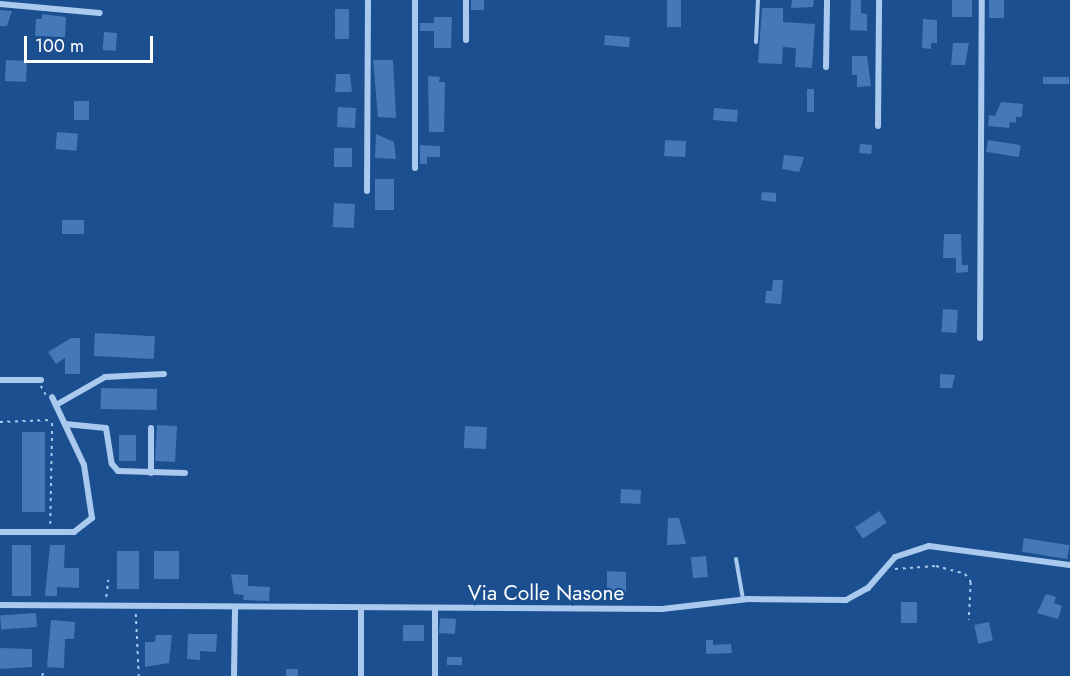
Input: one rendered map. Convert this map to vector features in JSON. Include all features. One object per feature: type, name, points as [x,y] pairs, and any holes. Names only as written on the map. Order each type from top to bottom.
[{"type":"street","points":[[367,191],[368,0]]},
{"type":"street","points":[[415,0],[415,168]]},
{"type":"street","points":[[466,0],[466,40]]},
{"type":"street","points":[[826,67],[827,0]]},
{"type":"street","points":[[878,126],[879,0]]},
{"type":"street","points":[[980,338],[982,0]]},
{"type":"street","points":[[0,4],[100,13]]},
{"type":"street","points":[[56,405],[105,377],[164,374]]},
{"type":"street","points":[[0,380],[41,380]]},
{"type":"street","points":[[0,532],[50,532],[81,529],[92,516],[84,465],[52,397]]},
{"type":"street","points":[[64,422],[105,427],[110,433],[115,469],[184,473]]},
{"type":"street","points":[[151,428],[151,472]]},
{"type":"street","name":"Via Colle Nasone","points":[[0,605],[235,609],[662,609],[743,599],[828,603],[850,599],[868,588],[895,557],[929,546],[1070,565]]},
{"type":"street","points":[[361,608],[361,676]]},
{"type":"street","points":[[234,676],[235,609]]},
{"type":"street","points":[[435,609],[435,676]]},
{"type":"lane","points":[[756,42],[758,0]]},
{"type":"lane","points":[[736,559],[743,599]]},
{"type":"path","points":[[41,380],[43,393],[52,397]]},
{"type":"path","points":[[0,422],[52,420],[64,422]]},
{"type":"path","points":[[50,532],[52,420]]},
{"type":"path","points":[[893,570],[910,565],[936,566],[965,574],[970,582],[969,620]]},
{"type":"path","points":[[104,607],[108,580]]},
{"type":"path","points":[[136,607],[139,676]]},
{"type":"path","points":[[42,676],[43,672]]},
{"type":"building","points":[[471,0],[484,0],[484,10],[471,10]]},
{"type":"building","points":[[667,0],[681,0],[681,27],[667,27]]},
{"type":"building","points":[[792,0],[814,0],[813,7],[791,8]]},
{"type":"building","points":[[851,0],[861,0],[861,13],[867,14],[867,31],[850,30]]},
{"type":"building","points":[[952,0],[972,0],[972,17],[952,17]]},
{"type":"building","points":[[989,0],[1004,0],[1004,18],[989,18]]},
{"type":"building","points":[[762,8],[783,8],[783,22],[815,24],[812,68],[795,67],[796,48],[783,47],[782,64],[758,63]]},
{"type":"building","points":[[335,9],[349,9],[349,39],[335,39]]},
{"type":"building","points":[[0,10],[12,11],[7,26],[0,26]]},
{"type":"building","points":[[42,14],[66,17],[65,37],[35,36],[36,19],[42,19]]},
{"type":"building","points":[[434,17],[452,17],[451,48],[434,48],[434,31],[420,31],[420,23],[434,23]]},
{"type":"building","points":[[923,19],[937,20],[937,43],[931,43],[931,49],[922,48]]},
{"type":"building","points":[[104,32],[117,33],[116,51],[103,50]]},
{"type":"building","points":[[605,35],[630,37],[629,47],[604,45]]},
{"type":"building","points":[[953,43],[969,43],[965,65],[951,65]]},
{"type":"building","points":[[852,56],[867,56],[871,86],[857,87],[857,75],[852,75]]},
{"type":"building","points":[[6,60],[27,61],[26,82],[5,81]]},
{"type":"building","points":[[373,60],[393,60],[396,118],[378,117]]},
{"type":"building","points":[[336,74],[350,74],[352,92],[335,92]]},
{"type":"building","points":[[428,76],[440,77],[439,82],[445,82],[444,132],[429,132]]},
{"type":"building","points":[[1043,77],[1069,77],[1069,84],[1043,84]]},
{"type":"building","points":[[807,89],[814,89],[814,112],[807,112]]},
{"type":"building","points":[[74,101],[89,101],[89,120],[74,120]]},
{"type":"building","points":[[1001,102],[1023,104],[1022,117],[1016,117],[1016,123],[1010,122],[1009,128],[988,126],[989,115],[995,116]]},
{"type":"building","points":[[338,107],[356,108],[355,128],[337,127]]},
{"type":"building","points":[[714,108],[738,110],[737,122],[713,120]]},
{"type":"building","points":[[57,132],[78,134],[76,151],[56,149]]},
{"type":"building","points":[[376,134],[394,142],[396,159],[375,158]]},
{"type":"building","points":[[665,140],[686,141],[685,157],[664,156]]},
{"type":"building","points":[[988,140],[1021,145],[1019,157],[986,152]]},
{"type":"building","points":[[860,144],[872,145],[871,154],[859,153]]},
{"type":"building","points":[[420,145],[440,146],[440,157],[427,157],[427,164],[420,164]]},
{"type":"building","points":[[334,148],[352,148],[352,167],[334,167]]},
{"type":"building","points":[[784,155],[804,157],[799,172],[782,169]]},
{"type":"building","points":[[375,179],[394,179],[394,210],[375,210]]},
{"type":"building","points":[[762,192],[776,193],[776,202],[761,200]]},
{"type":"building","points":[[334,203],[355,204],[354,228],[333,227]]},
{"type":"building","points":[[62,220],[84,220],[84,234],[62,234]]},
{"type":"building","points":[[944,234],[961,234],[962,265],[968,265],[968,272],[956,273],[956,258],[943,258]]},
{"type":"building","points":[[773,280],[783,280],[781,304],[765,303],[766,291],[772,291]]},
{"type":"building","points":[[943,309],[958,310],[956,333],[941,332]]},
{"type":"building","points":[[95,333],[155,336],[154,359],[94,356]]},
{"type":"building","points":[[71,338],[80,338],[80,374],[65,374],[65,358],[56,364],[48,352]]},
{"type":"building","points":[[940,374],[955,375],[952,388],[940,388]]},
{"type":"building","points":[[101,388],[157,389],[157,410],[101,409]]},
{"type":"building","points":[[157,425],[177,426],[175,462],[155,461]]},
{"type":"building","points":[[465,426],[487,427],[486,449],[464,448]]},
{"type":"building","points":[[22,432],[45,432],[45,512],[22,512]]},
{"type":"building","points":[[119,435],[136,435],[136,461],[119,461]]},
{"type":"building","points":[[621,489],[641,490],[640,504],[620,503]]},
{"type":"building","points":[[879,511],[887,523],[863,539],[855,527]]},
{"type":"building","points":[[668,518],[679,518],[686,544],[667,545]]},
{"type":"building","points":[[1024,538],[1069,545],[1067,559],[1022,552]]},
{"type":"building","points":[[12,545],[31,545],[31,596],[12,596]]},
{"type":"building","points":[[50,545],[65,545],[64,568],[79,568],[79,588],[57,587],[57,596],[45,596]]},
{"type":"building","points":[[117,551],[139,551],[139,589],[117,589]]},
{"type":"building","points":[[154,551],[179,551],[179,579],[154,579]]},
{"type":"building","points":[[706,556],[708,577],[693,578],[691,557]]},
{"type":"building","points":[[607,571],[626,572],[626,597],[607,594]]},
{"type":"building","points":[[231,574],[248,575],[248,586],[270,587],[269,601],[243,600],[244,595],[234,594]]},
{"type":"building","points":[[1046,594],[1056,597],[1054,603],[1062,606],[1058,619],[1037,613]]},
{"type":"building","points":[[901,602],[917,602],[917,623],[901,623]]},
{"type":"building","points":[[36,613],[37,627],[1,629],[0,616]]},
{"type":"building","points":[[440,618],[456,619],[455,634],[439,633]]},
{"type":"building","points":[[51,620],[75,622],[74,639],[65,639],[64,668],[47,667]]},
{"type":"building","points":[[989,622],[993,641],[978,644],[974,625]]},
{"type":"building","points":[[403,625],[424,625],[424,641],[403,641]]},
{"type":"building","points":[[188,634],[217,634],[216,652],[200,651],[200,660],[187,659]]},
{"type":"building","points":[[156,635],[172,635],[169,663],[145,667],[145,642],[155,642]]},
{"type":"building","points":[[706,640],[713,640],[713,645],[731,644],[732,653],[706,654]]},
{"type":"building","points":[[0,648],[32,649],[32,667],[0,669]]},
{"type":"building","points":[[447,657],[462,657],[462,665],[447,665]]},
{"type":"building","points":[[286,669],[298,669],[298,676],[286,676]]}]
